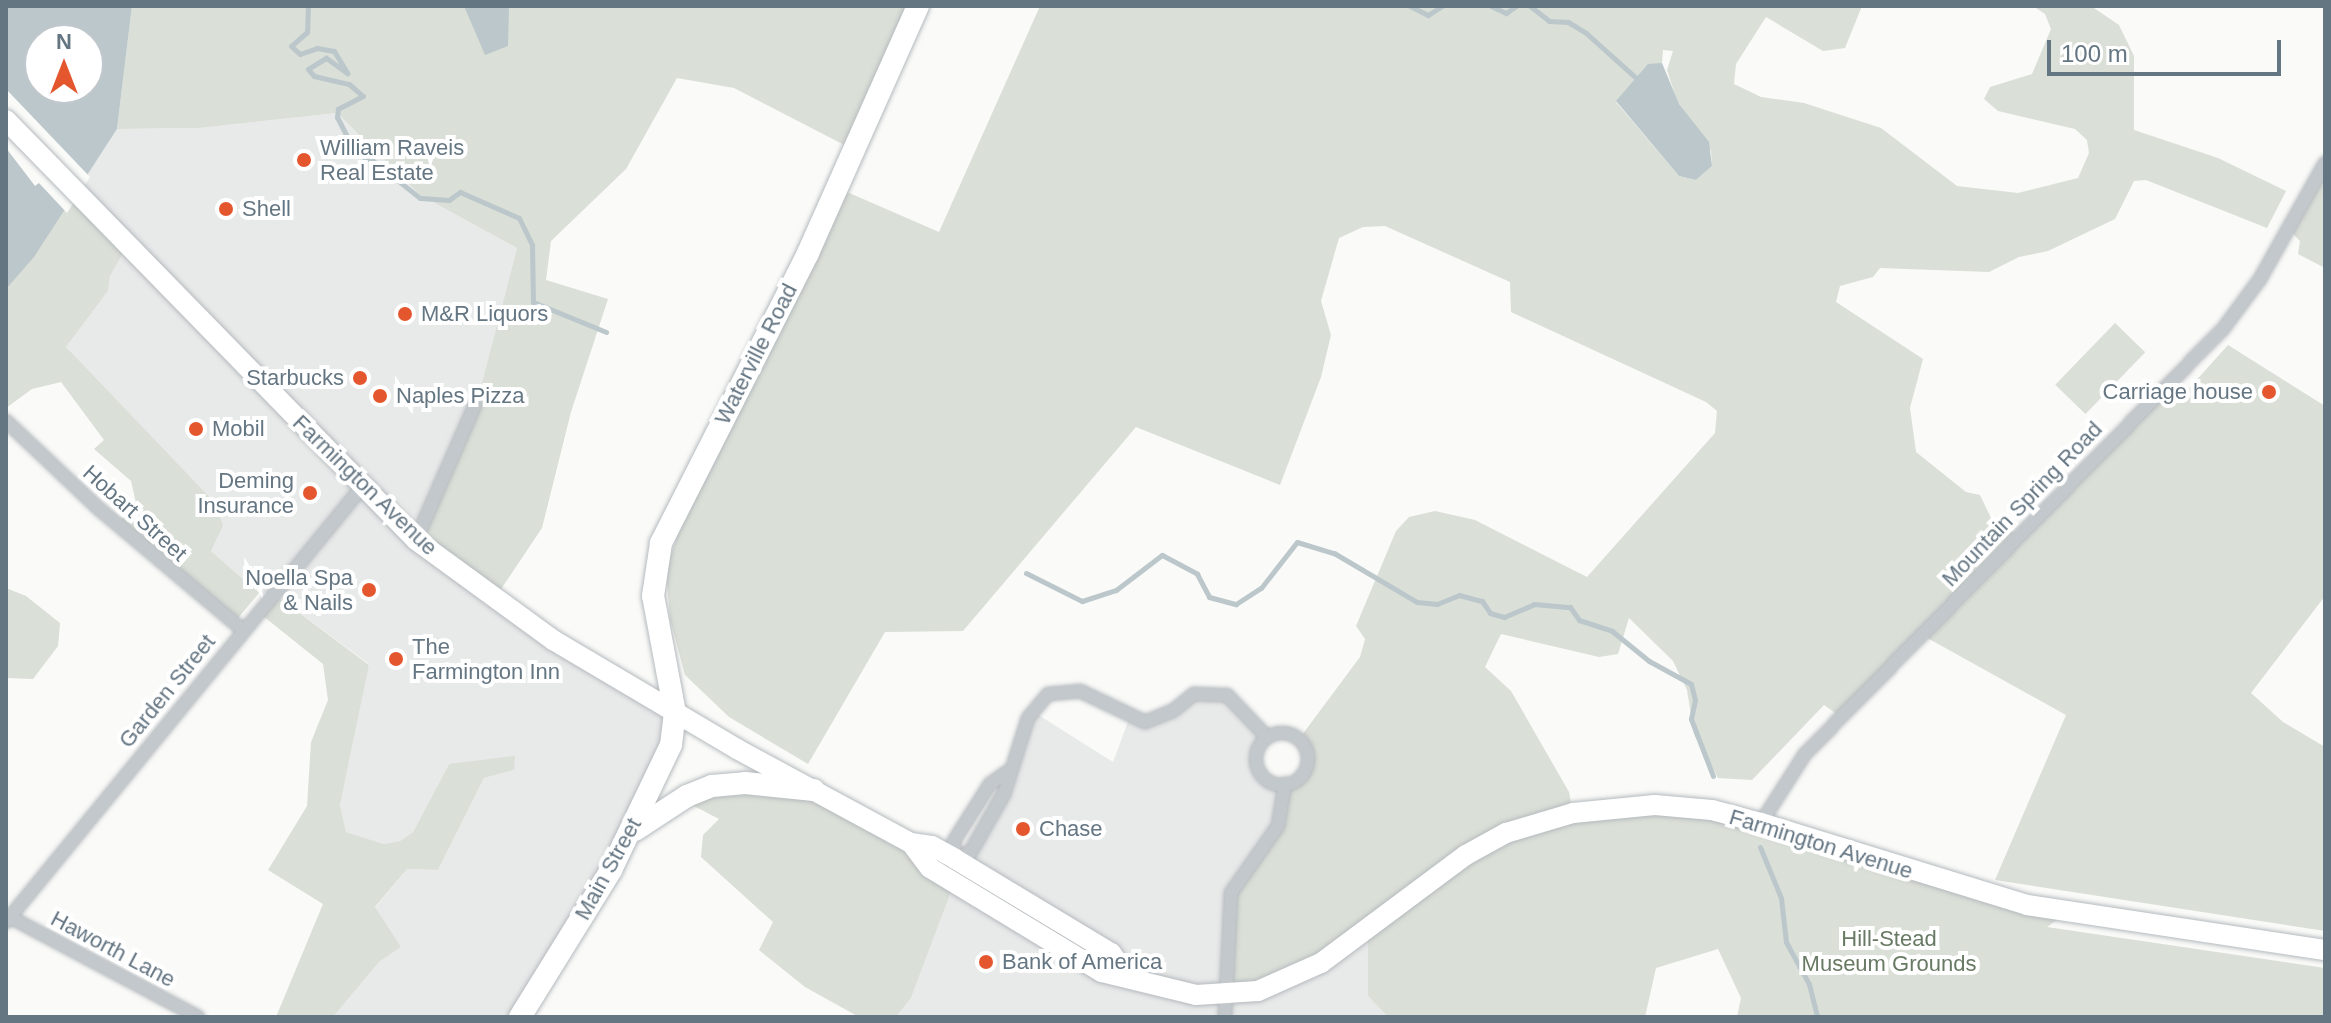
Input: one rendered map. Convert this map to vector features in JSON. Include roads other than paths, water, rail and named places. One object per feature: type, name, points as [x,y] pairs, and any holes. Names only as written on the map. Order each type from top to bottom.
[{"type":"highway","name":"Waterville Road","points":[[675,713],[653,596],[661,543],[808,253],[918,6]]},
{"type":"highway","name":"Main Street","points":[[520,1017],[631,833],[671,745],[675,713]]},
{"type":"highway","points":[[631,833],[687,796],[712,786],[745,783],[814,790]]},
{"type":"main road","name":"Farmington Avenue","points":[[6,120],[416,540],[553,640],[675,713],[911,843],[932,846],[955,859],[1111,953],[1126,974]]},
{"type":"main road","name":"Farmington Avenue","points":[[911,843],[930,868],[1102,972],[1126,974],[1156,989],[1225,1007],[1321,963],[1466,855],[1535,821],[1655,805],[1712,810],[1761,823],[2027,905],[2325,950]]},
{"type":"street","name":"Mountain Spring Road","points":[[1761,823],[1805,754],[2223,329],[2260,279],[2325,163]]},
{"type":"street","points":[[416,540],[478,398]]},
{"type":"street","name":"Hobart Street","points":[[6,421],[107,516],[243,630]]},
{"type":"street","name":"Garden Street","points":[[8,919],[362,487]]},
{"type":"street","points":[[1007,772],[990,784],[954,841],[955,859],[971,852],[1004,794],[1007,772],[1035,706],[1057,691],[1080,691],[1145,722],[1174,710],[1194,694],[1227,695],[1267,737]]},
{"type":"street","points":[[1292,735],[1305,747],[1305,770],[1285,784],[1268,781],[1257,768],[1257,750],[1267,737],[1292,735]]},
{"type":"street","points":[[1225,1007],[1231,893],[1278,826],[1285,784]]},
{"type":"street","name":"Haworth Lane","points":[[8,919],[198,1017]]},
{"type":"waterway","points":[[308,6],[307,32],[291,46],[300,54],[317,48],[334,51],[347,73],[326,58],[308,69],[314,76],[349,84],[363,96],[338,109],[337,117],[356,154],[372,160],[420,198],[449,200],[460,192],[519,218],[532,245],[533,302],[606,332]]},
{"type":"waterway","points":[[1410,6],[1428,15],[1442,6]]},
{"type":"waterway","points":[[1491,6],[1506,13],[1516,6]]},
{"type":"waterway","points":[[1530,6],[1549,21],[1568,22],[1586,33],[1635,77]]},
{"type":"waterway","points":[[1026,573],[1082,601],[1116,590],[1162,555],[1197,574],[1209,597],[1236,604],[1261,588],[1297,542],[1334,553],[1417,602],[1437,604],[1459,595],[1482,601],[1490,613],[1504,617],[1534,604],[1570,607],[1579,620],[1612,631],[1649,661],[1691,684],[1695,700],[1691,719],[1713,776]]},
{"type":"waterway","points":[[1760,847],[1781,898],[1786,942],[1809,984],[1817,1017]]},
{"type":"place","name":"William Raveis Real Estate","points":[[304,160]]},
{"type":"place","name":"Shell","points":[[226,209]]},
{"type":"place","name":"M&R Liquors","points":[[405,314]]},
{"type":"place","name":"Starbucks","points":[[360,378]]},
{"type":"place","name":"Carriage house","points":[[2269,392]]},
{"type":"place","name":"Naples Pizza","points":[[380,396]]},
{"type":"place","name":"Mobil","points":[[196,429]]},
{"type":"place","name":"Deming Insurance","points":[[310,493]]},
{"type":"place","name":"Noella Spa & Nails","points":[[369,590]]},
{"type":"place","name":"The Farmington Inn","points":[[396,659]]},
{"type":"place","name":"Chase","points":[[1023,829]]},
{"type":"place","name":"Bank of America","points":[[986,962]]},
{"type":"park label","name":"Hill-Stead Museum Grounds","points":[[1889,950]]}]
